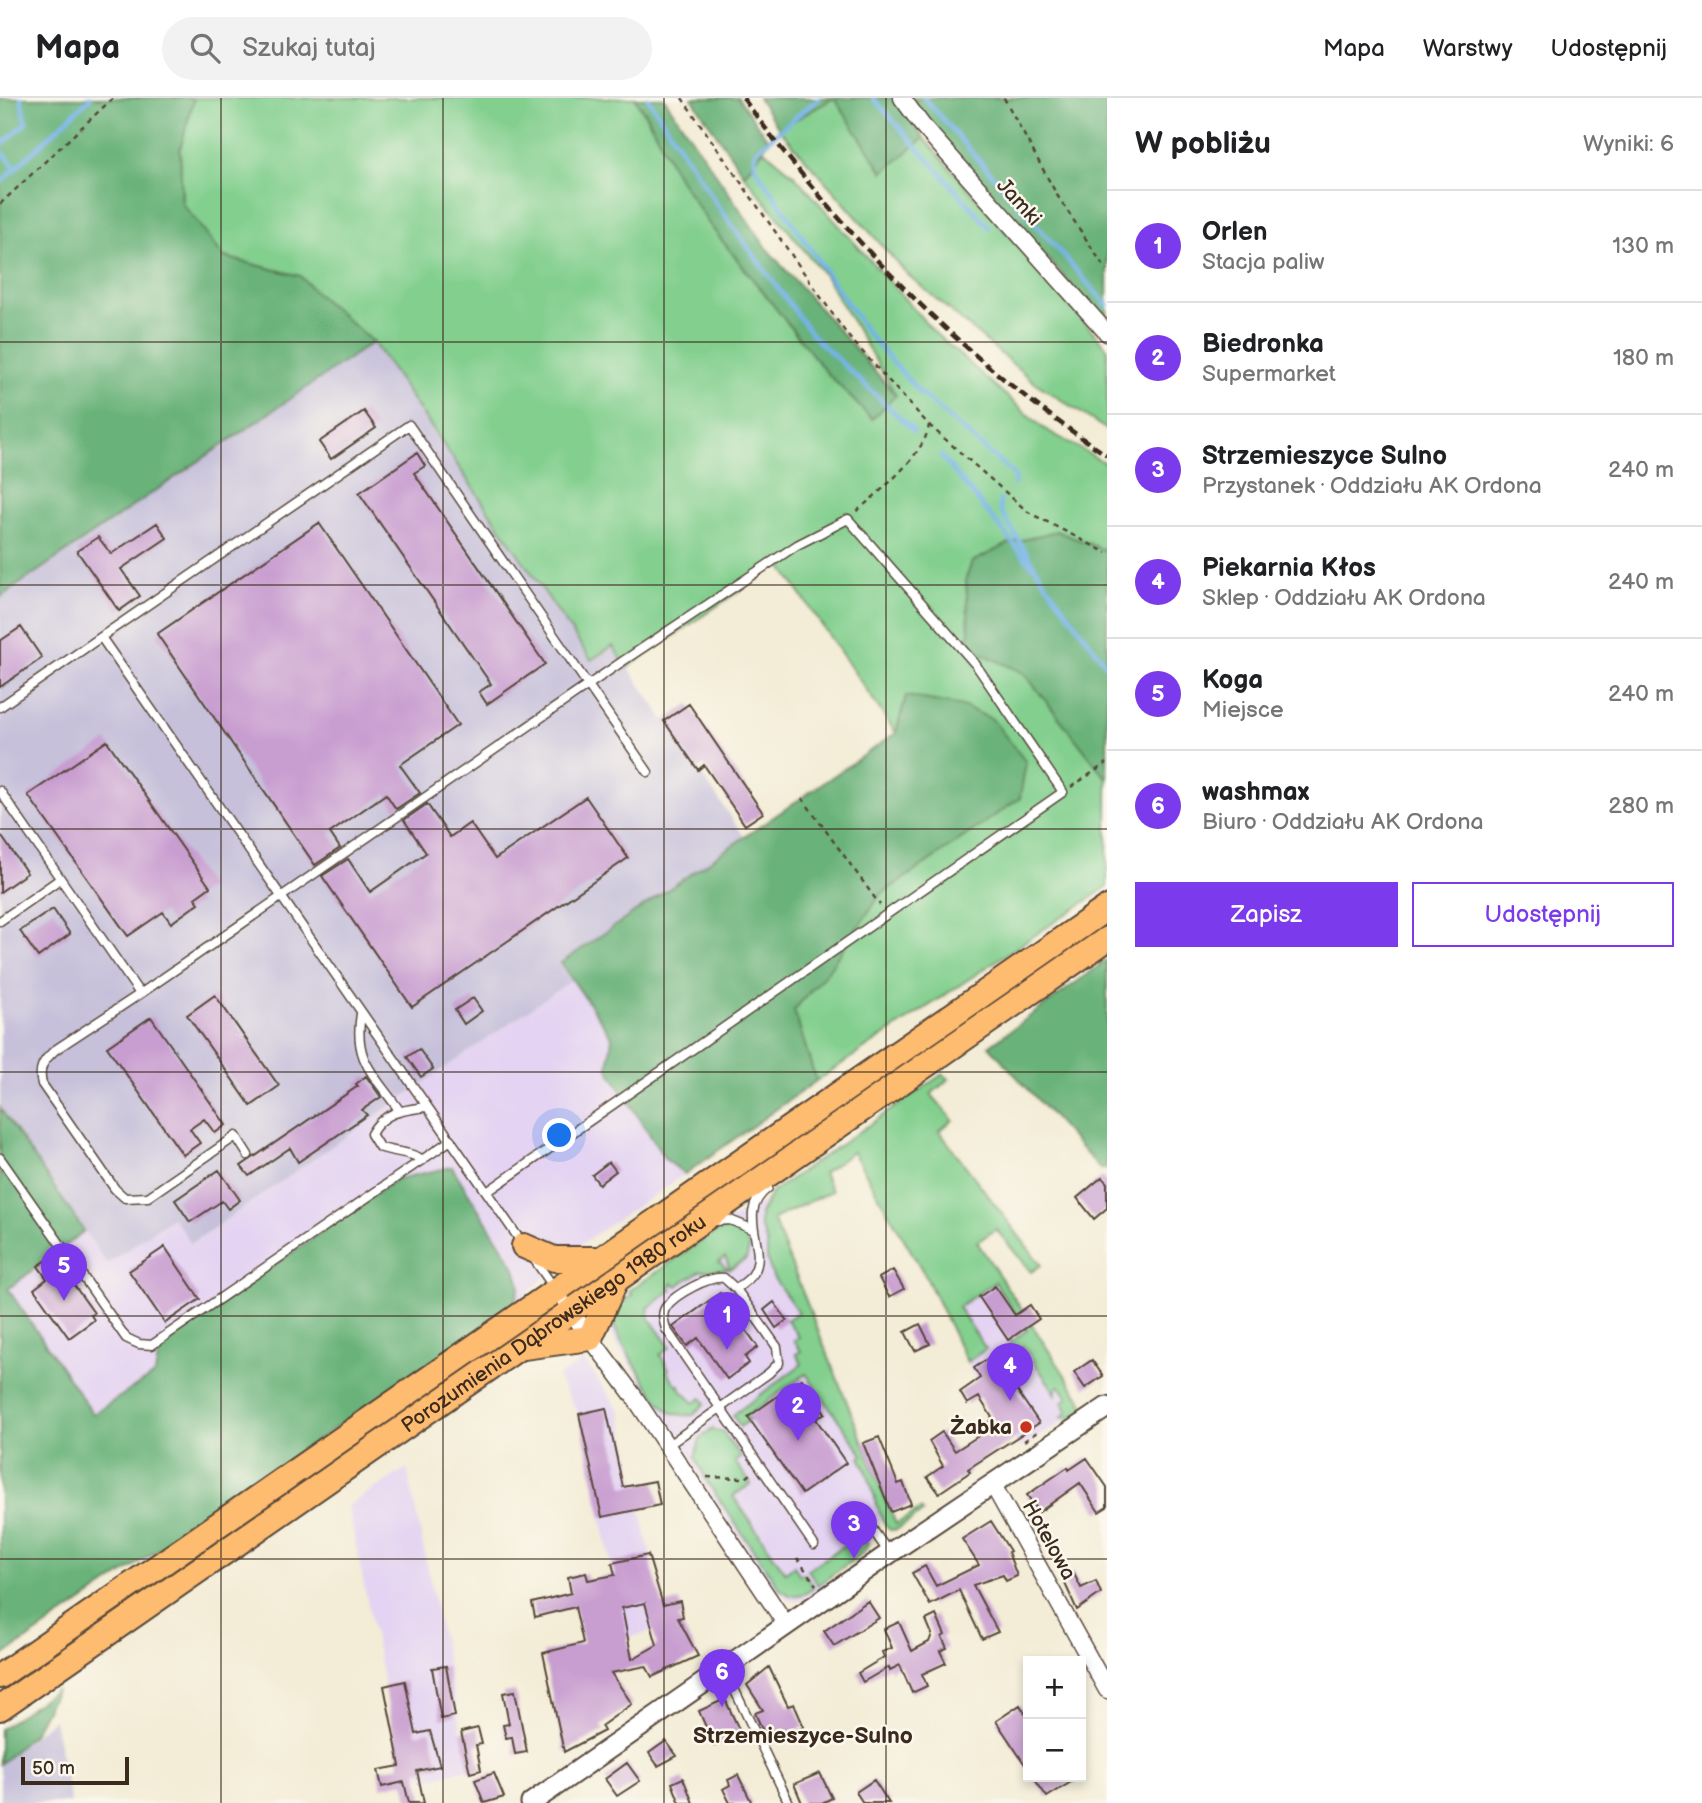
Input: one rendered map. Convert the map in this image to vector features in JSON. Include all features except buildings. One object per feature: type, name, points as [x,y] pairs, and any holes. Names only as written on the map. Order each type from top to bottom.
[{"type":"main road","name":"Porozumienia Dąbrowskiego 1980 roku","points":[[0,1676],[1107,908]]},
{"type":"main road","name":"Porozumienia Dąbrowskiego 1980 roku","points":[[0,1708],[1107,939]]},
{"type":"main road","points":[[524,1246],[554,1259],[601,1259]]},
{"type":"main road","points":[[517,1349],[590,1338],[616,1280]]},
{"type":"street","name":"Jamki","points":[[902,98],[922,125],[1107,333]]},
{"type":"street","points":[[555,1290],[667,1446],[787,1626]]},
{"type":"street","points":[[531,1803],[890,1553],[1107,1407]]},
{"type":"street","name":"Hotelowa","points":[[993,1485],[1107,1690]]},
{"type":"lane","points":[[0,707],[409,425],[648,772]]},
{"type":"lane","points":[[248,1154],[236,1136],[148,1197],[125,1198],[115,1189],[42,1084],[39,1073],[43,1061],[55,1050],[589,685],[797,545],[848,519],[976,666],[1063,792],[487,1192]]},
{"type":"lane","points":[[101,637],[425,1107],[555,1290]]},
{"type":"lane","points":[[0,791],[140,994]]},
{"type":"lane","points":[[0,921],[60,879]]},
{"type":"lane","points":[[361,1014],[357,1037],[362,1059],[399,1110]]},
{"type":"lane","points":[[423,1160],[414,1154],[389,1151],[374,1141],[371,1134],[377,1122],[399,1110],[425,1107]]},
{"type":"lane","points":[[0,1158],[126,1338],[139,1344],[152,1345],[451,1140]]},
{"type":"lane","points":[[736,1289],[753,1274],[758,1261],[757,1242],[752,1229],[755,1206],[762,1193],[782,1178],[812,1145]]},
{"type":"lane","points":[[696,1224],[730,1220],[752,1229]]},
{"type":"lane","points":[[667,1446],[720,1408],[769,1373],[779,1363],[777,1347],[736,1289],[724,1278],[705,1279],[666,1307],[663,1318],[666,1329],[720,1408],[761,1468],[814,1545]]},
{"type":"lane","points":[[861,1513],[890,1553]]},
{"type":"lane","points":[[725,1670],[789,1803]]},
{"type":"path","points":[[0,204],[113,98]]},
{"type":"path","points":[[682,98],[848,336],[929,425],[1028,512],[1107,553]]},
{"type":"path","points":[[1004,98],[1057,195],[1107,271]]},
{"type":"path","points":[[848,519],[882,490],[908,461],[927,438],[929,425]]},
{"type":"path","points":[[1063,792],[1107,763]]},
{"type":"path","points":[[802,798],[886,914]]},
{"type":"path","points":[[704,1478],[746,1478],[761,1468]]},
{"type":"path","points":[[797,1558],[818,1588]]},
{"type":"shaded area","points":[[373,342],[591,660],[613,645],[745,838],[561,963],[572,980],[191,1244],[173,1217],[107,1264],[0,1108],[0,597]]},
{"type":"shaded area","points":[[572,980],[612,1037],[665,1159],[685,1174],[584,1242],[514,1305],[520,1285],[397,1179],[160,1345],[155,1374],[93,1414],[8,1288],[84,1231],[107,1264],[173,1217],[192,1244]]},
{"type":"shaded area","points":[[768,1200],[772,1219],[891,1512],[863,1533],[868,1544],[864,1552],[826,1580],[828,1583],[800,1601],[791,1601],[775,1589],[706,1488],[672,1426],[612,1337],[609,1321],[621,1297],[748,1209]]},
{"type":"shaded area","points":[[976,1241],[1087,1407],[1020,1448],[976,1381],[925,1275]]},
{"type":"shaded area","points":[[584,1360],[620,1411],[654,1573],[669,1627],[627,1638],[579,1414],[557,1377]]},
{"type":"shaded area","points":[[407,1468],[469,1769],[425,1779],[424,1773],[403,1777],[348,1506]]},
{"type":"shaded area","points":[[54,1719],[71,1803],[0,1803],[0,1764]]},
{"type":"green space","points":[[0,98],[194,98],[180,149],[182,203],[224,257],[300,276],[373,342],[0,597]]},
{"type":"green space","points":[[194,98],[635,98],[709,224],[827,373],[872,419],[896,395],[825,276],[744,175],[764,150],[794,175],[936,334],[1043,428],[1107,464],[1107,551],[1056,531],[1008,544],[972,562],[966,579],[970,648],[1024,673],[1107,779],[1107,887],[816,1081],[794,1010],[827,972],[880,895],[1020,798],[992,719],[962,706],[906,696],[896,733],[779,563],[627,668],[613,646],[591,660],[373,342],[300,276],[224,257],[182,203],[180,149]]},
{"type":"green space","points":[[635,98],[664,98],[767,249],[896,395],[872,419],[827,373],[709,224],[675,172],[646,113]]},
{"type":"green space","points":[[692,98],[738,98],[769,141],[744,175]]},
{"type":"green space","points":[[758,98],[834,98],[779,129]]},
{"type":"green space","points":[[834,98],[924,138],[1107,348],[1107,430],[1034,382],[907,274],[779,129]]},
{"type":"green space","points":[[834,98],[894,98],[924,138],[883,172]]},
{"type":"green space","points":[[913,98],[1107,98],[1107,325],[946,145]]},
{"type":"green space","points":[[1056,531],[1107,551],[1107,779],[1024,673],[970,648],[966,579],[972,562],[1008,544]]},
{"type":"green space","points":[[906,696],[962,706],[992,719],[1026,762],[1020,798],[880,895],[827,972],[794,1010],[816,1081],[685,1174],[665,1159],[608,1069],[612,1037],[561,963],[896,733]]},
{"type":"green space","points":[[1107,960],[1107,1169],[1100,1169],[989,1046]]},
{"type":"green space","points":[[943,1074],[949,1079],[931,1094],[953,1120],[939,1131],[1041,1265],[1031,1272],[996,1229],[977,1242],[1086,1407],[1069,1419],[1062,1417],[1068,1412],[1062,1402],[1068,1398],[1060,1386],[1056,1388],[1056,1394],[1023,1346],[1012,1353],[1009,1343],[1027,1330],[995,1282],[958,1307],[986,1349],[967,1362],[925,1275],[853,1152],[823,1173],[832,1191],[773,1219],[896,1524],[921,1509],[923,1512],[896,1530],[890,1530],[881,1517],[860,1458],[863,1455],[806,1374],[746,1416],[749,1420],[740,1427],[733,1415],[802,1364],[796,1354],[801,1351],[794,1341],[799,1337],[787,1320],[798,1312],[773,1277],[767,1259],[767,1244],[760,1226],[760,1214],[772,1192]]},
{"type":"green space","points":[[0,1108],[84,1231],[8,1289],[93,1414],[155,1374],[160,1345],[397,1179],[452,1167],[514,1266],[520,1285],[514,1305],[0,1658]]},
{"type":"green space","points":[[726,1228],[735,1230],[744,1238],[749,1249],[746,1259],[730,1269],[725,1257],[719,1262],[728,1269],[700,1271],[677,1286],[673,1283],[670,1286],[672,1290],[648,1308],[650,1319],[670,1347],[660,1355],[669,1369],[667,1372],[694,1403],[701,1398],[705,1403],[694,1415],[677,1414],[667,1410],[662,1404],[627,1352],[615,1328],[613,1316],[619,1306],[632,1295],[629,1291],[712,1234]]},
{"type":"green space","points":[[713,1428],[714,1431],[722,1431],[741,1457],[735,1462],[751,1484],[733,1496],[785,1572],[794,1566],[800,1575],[804,1573],[814,1588],[804,1594],[791,1596],[780,1589],[708,1483],[695,1457],[700,1439]]},
{"type":"green space","points":[[862,1533],[868,1544],[864,1552],[818,1585],[808,1570]]},
{"type":"green space","points":[[57,1689],[33,1734],[0,1764],[0,1729]]},
{"type":"waterway","points":[[0,146],[26,123],[21,98]]},
{"type":"waterway","points":[[0,183],[90,98]]},
{"type":"waterway","points":[[648,98],[722,212],[813,336],[914,431]]},
{"type":"waterway","points":[[819,98],[755,151],[755,167],[868,334],[919,392],[1008,469],[1015,477],[1014,484]]},
{"type":"waterway","points":[[873,98],[989,227]]},
{"type":"waterway","points":[[924,98],[1107,305]]},
{"type":"waterway","points":[[0,149],[16,168]]},
{"type":"waterway","points":[[941,456],[1032,566]]},
{"type":"waterway","points":[[1000,500],[1000,510],[1044,581],[1107,666]]},
{"type":"railway","points":[[743,98],[822,199],[909,293],[1004,379],[1107,455]]},
{"type":"place","name":"Koga","points":[[64,1301]]},
{"type":"place","name":"Orlen","points":[[727,1350]]},
{"type":"place","name":"Piekarnia Kłos","points":[[1010,1401]]},
{"type":"place","name":"Żabka","points":[[1026,1427]]},
{"type":"place","name":"Biedronka","points":[[798,1441]]},
{"type":"place","name":"Strzemieszyce Sulno","points":[[854,1559]]},
{"type":"place","name":"washmax","points":[[722,1707]]},
{"type":"district","name":"Strzemieszyce-Sulno","points":[[803,1736]]}]
